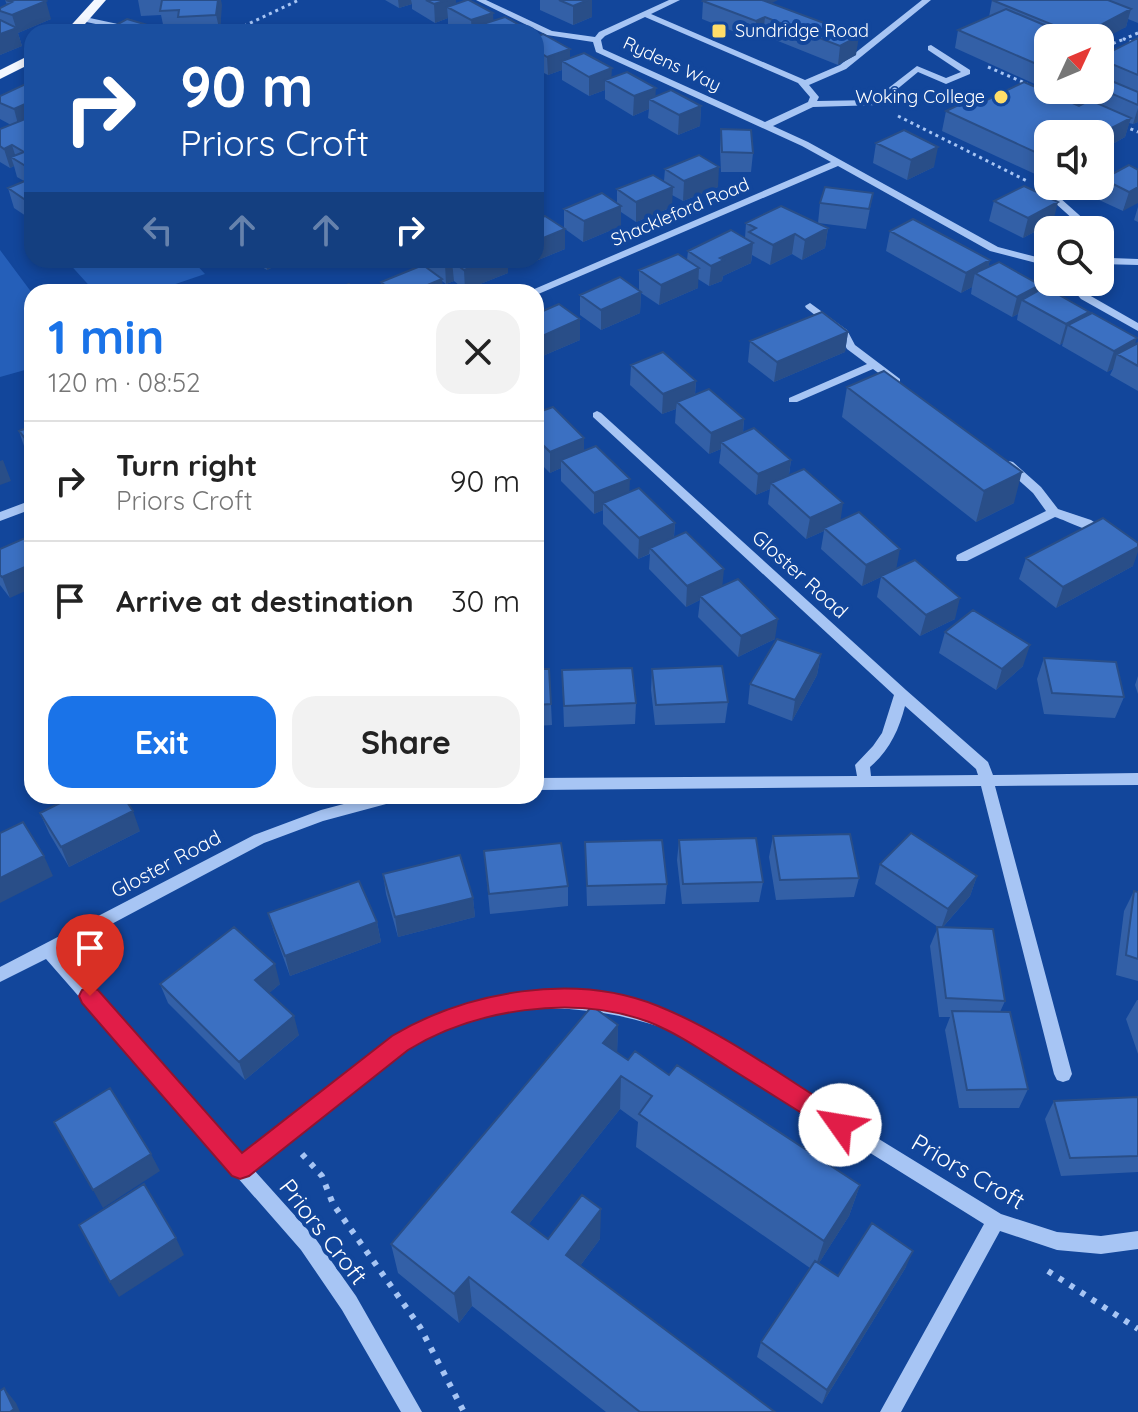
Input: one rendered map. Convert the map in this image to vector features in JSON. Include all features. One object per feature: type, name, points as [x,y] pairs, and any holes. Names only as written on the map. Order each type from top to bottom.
[{"type":"main road","points":[[80,24],[100,0]]},
{"type":"main road","points":[[0,75],[24,62]]},
{"type":"street","name":"Rydens Way","points":[[480,0],[531,24]]},
{"type":"street","points":[[657,0],[672,2]]},
{"type":"street","points":[[811,104],[815,97],[804,84],[843,67],[927,0]]},
{"type":"street","points":[[597,40],[602,34],[672,2]]},
{"type":"street","name":"Rydens Way","points":[[646,15],[804,84]]},
{"type":"street","points":[[85,19],[107,24]]},
{"type":"street","name":"Rydens Way","points":[[544,30],[597,40],[599,50],[805,144],[994,249],[1034,259]]},
{"type":"street","points":[[765,126],[811,104],[875,103],[917,69],[946,81],[967,72],[935,51]]},
{"type":"street","name":"Shackleford Road","points":[[544,289],[837,163]]},
{"type":"street","points":[[1057,200],[1075,216]]},
{"type":"street","points":[[1114,261],[1138,262]]},
{"type":"street","points":[[1084,296],[1138,328]]},
{"type":"street","points":[[810,306],[843,332],[851,347],[911,392]]},
{"type":"street","points":[[793,400],[874,365]]},
{"type":"street","name":"Gloster Road","points":[[597,415],[983,766],[988,779]]},
{"type":"street","points":[[999,457],[1037,490],[1054,512],[1087,523],[1114,540]]},
{"type":"street","points":[[0,517],[24,507]]},
{"type":"street","points":[[962,558],[1054,512]]},
{"type":"street","points":[[865,780],[862,765],[879,753],[888,739],[901,694]]},
{"type":"street","points":[[988,779],[1063,1074]]},
{"type":"street","points":[[544,784],[1138,779]]},
{"type":"street","name":"Gloster Road","points":[[0,975],[247,844],[345,804]]},
{"type":"street","name":"Priors Croft","points":[[48,950],[308,1244],[349,1303],[412,1412]]},
{"type":"street","name":"Priors Croft","points":[[240,1168],[400,1043],[426,1027],[483,1009],[535,1000],[596,1000],[649,1012],[684,1028],[996,1221],[1057,1241],[1101,1245],[1138,1240]]},
{"type":"street","points":[[890,1412],[996,1221]]},
{"type":"path","points":[[248,24],[299,0]]},
{"type":"path","points":[[1114,43],[1138,33]]},
{"type":"path","points":[[1124,39],[1138,45]]},
{"type":"path","points":[[935,51],[967,58],[1034,86]]},
{"type":"path","points":[[887,109],[1034,184]]},
{"type":"path","points":[[1114,121],[1138,132]]},
{"type":"path","points":[[283,1135],[318,1170],[331,1189],[333,1204],[420,1327],[464,1412]]},
{"type":"path","points":[[1057,1241],[1043,1268],[1138,1329]]},
{"type":"shaded area","points":[[0,250],[25,284],[24,370],[0,377]]},
{"type":"shaded area","points":[[73,268],[199,268],[205,274],[176,284],[88,284]]},
{"type":"building","points":[[6,0],[46,1],[12,15],[0,11],[12,2]]},
{"type":"building","points":[[162,0],[218,0],[216,15],[178,17],[179,10],[160,11]]},
{"type":"building","points":[[426,0],[447,0],[434,4]]},
{"type":"building","points":[[467,0],[493,13],[471,20],[447,7]]},
{"type":"building","points":[[559,0],[588,0],[573,6]]},
{"type":"building","points":[[705,0],[762,0],[859,36],[840,46],[765,17],[756,21]]},
{"type":"building","points":[[992,0],[1108,0],[1131,9],[1103,24],[1051,24]]},
{"type":"building","points":[[1006,9],[1042,24],[1034,24],[1034,63],[958,30]]},
{"type":"building","points":[[505,17],[518,24],[483,24]]},
{"type":"building","points":[[127,19],[144,24],[118,24]]},
{"type":"building","points":[[0,20],[17,28],[0,34]]},
{"type":"building","points":[[544,35],[570,49],[547,57],[544,55]]},
{"type":"building","points":[[1138,38],[1138,75],[1114,65],[1114,50]]},
{"type":"building","points":[[584,53],[612,68],[589,77],[562,61]]},
{"type":"building","points":[[627,72],[656,88],[634,96],[605,80]]},
{"type":"building","points":[[1024,82],[1034,86],[1034,104],[1099,104],[1131,118],[1114,127],[1114,120],[1034,120],[1034,152],[946,111],[973,98],[983,102]]},
{"type":"building","points":[[1114,82],[1138,92],[1138,105],[1114,95]]},
{"type":"building","points":[[24,85],[24,105],[14,109],[0,103],[0,96]]},
{"type":"building","points":[[671,90],[701,106],[679,115],[649,99]]},
{"type":"building","points":[[24,119],[24,152],[12,145],[4,149],[0,146],[0,129]]},
{"type":"building","points":[[721,129],[751,130],[753,153],[722,152]]},
{"type":"building","points":[[904,130],[938,147],[911,160],[876,143]]},
{"type":"building","points":[[24,152],[24,165],[11,157]]},
{"type":"building","points":[[699,155],[719,167],[684,181],[665,169]]},
{"type":"building","points":[[1129,165],[1138,170],[1138,187],[1129,192],[1114,184],[1114,173]]},
{"type":"building","points":[[653,175],[673,187],[636,202],[617,189]]},
{"type":"building","points":[[24,181],[24,199],[8,188]]},
{"type":"building","points":[[1024,186],[1034,191],[1034,200],[1058,202],[1028,218],[994,201]]},
{"type":"building","points":[[825,187],[873,193],[869,209],[820,203]]},
{"type":"building","points":[[602,193],[621,206],[584,221],[564,209]]},
{"type":"building","points":[[781,206],[828,228],[805,240],[795,234],[773,245],[749,232],[756,228],[746,223]]},
{"type":"building","points":[[545,216],[565,229],[544,238]]},
{"type":"building","points":[[913,219],[990,260],[966,273],[890,231]]},
{"type":"building","points":[[731,230],[753,243],[720,258],[724,260],[711,266],[688,251]]},
{"type":"building","points":[[678,254],[699,268],[661,285],[639,270]]},
{"type":"building","points":[[999,262],[1034,282],[1034,288],[1017,297],[975,273]]},
{"type":"building","points":[[416,268],[427,268],[442,279],[430,284],[381,282]]},
{"type":"building","points":[[620,277],[641,292],[601,310],[580,295]]},
{"type":"building","points":[[1034,293],[1034,296],[1061,296],[1089,312],[1066,324],[1022,300]]},
{"type":"building","points":[[559,304],[580,319],[544,335],[544,311]]},
{"type":"building","points":[[822,312],[848,332],[777,362],[750,341]]},
{"type":"building","points":[[1092,313],[1137,338],[1114,351],[1068,325]]},
{"type":"building","points":[[1138,343],[1138,366],[1117,354]]},
{"type":"building","points":[[663,352],[696,381],[663,394],[631,365]]},
{"type":"building","points":[[884,371],[1022,472],[984,491],[847,387]]},
{"type":"building","points":[[709,389],[744,419],[711,433],[677,402]]},
{"type":"building","points":[[553,407],[584,438],[550,452],[544,446],[544,410]]},
{"type":"building","points":[[754,428],[791,460],[758,474],[721,442]]},
{"type":"building","points":[[596,446],[630,479],[594,493],[561,460]]},
{"type":"building","points":[[804,469],[843,503],[810,518],[771,483]]},
{"type":"building","points":[[639,488],[675,523],[639,538],[603,503]]},
{"type":"building","points":[[859,512],[900,549],[866,565],[824,528]]},
{"type":"building","points":[[1103,518],[1138,543],[1138,547],[1063,587],[1026,558]]},
{"type":"building","points":[[686,532],[724,569],[687,586],[650,548]]},
{"type":"building","points":[[24,538],[24,567],[2,577],[0,549]]},
{"type":"building","points":[[915,560],[960,598],[926,615],[881,576]]},
{"type":"building","points":[[738,579],[778,619],[741,636],[700,596]]},
{"type":"building","points":[[973,610],[1030,645],[1002,669],[945,632]]},
{"type":"building","points":[[777,639],[821,654],[795,700],[750,684]]},
{"type":"building","points":[[1044,658],[1116,662],[1124,697],[1052,693]]},
{"type":"building","points":[[722,666],[728,702],[656,705],[652,669]]},
{"type":"building","points":[[632,668],[636,703],[564,706],[562,670]]},
{"type":"building","points":[[544,669],[549,669],[551,704],[544,704]]},
{"type":"building","points":[[58,804],[128,804],[133,811],[61,847],[40,813]]},
{"type":"building","points":[[23,822],[44,856],[0,878],[0,833]]},
{"type":"building","points":[[911,833],[977,876],[948,909],[880,864]]},
{"type":"building","points":[[850,834],[859,878],[780,880],[773,836]]},
{"type":"building","points":[[756,838],[763,882],[683,884],[679,840]]},
{"type":"building","points":[[662,840],[667,884],[587,886],[585,842]]},
{"type":"building","points":[[561,843],[568,886],[489,894],[484,851]]},
{"type":"building","points":[[460,855],[473,898],[395,917],[383,874]]},
{"type":"building","points":[[359,881],[377,922],[285,956],[268,913]]},
{"type":"building","points":[[1134,891],[1138,892],[1138,959],[1126,955]]},
{"type":"building","points":[[234,927],[275,964],[255,980],[294,1016],[239,1062],[160,984]]},
{"type":"building","points":[[937,927],[993,929],[1005,1001],[946,998]]},
{"type":"building","points":[[592,1006],[618,1025],[603,1043],[628,1060],[635,1051],[669,1075],[677,1065],[860,1185],[824,1241],[639,1114],[652,1096],[621,1076],[512,1212],[548,1239],[582,1195],[601,1209],[566,1255],[775,1412],[640,1412],[469,1277],[454,1294],[391,1244]]},
{"type":"building","points":[[952,1011],[1010,1012],[1028,1089],[967,1090]]},
{"type":"building","points":[[110,1088],[151,1154],[93,1190],[54,1122]]},
{"type":"building","points":[[1138,1097],[1138,1156],[1070,1158],[1054,1101]]},
{"type":"building","points":[[144,1184],[176,1238],[110,1282],[79,1225]]},
{"type":"building","points":[[872,1223],[913,1251],[827,1390],[761,1342],[815,1261],[838,1276]]},
{"type":"building","points":[[4,1388],[14,1409],[10,1412],[0,1412],[0,1391]]},
{"type":"place","name":"Sundridge Road","points":[[719,31]]},
{"type":"place","name":"Woking College","points":[[1001,97]]},
{"type":"route","points":[[90,996],[240,1168],[400,1043],[426,1027],[483,1009],[535,1000],[596,1000],[649,1012],[684,1028],[840,1125]]}]
